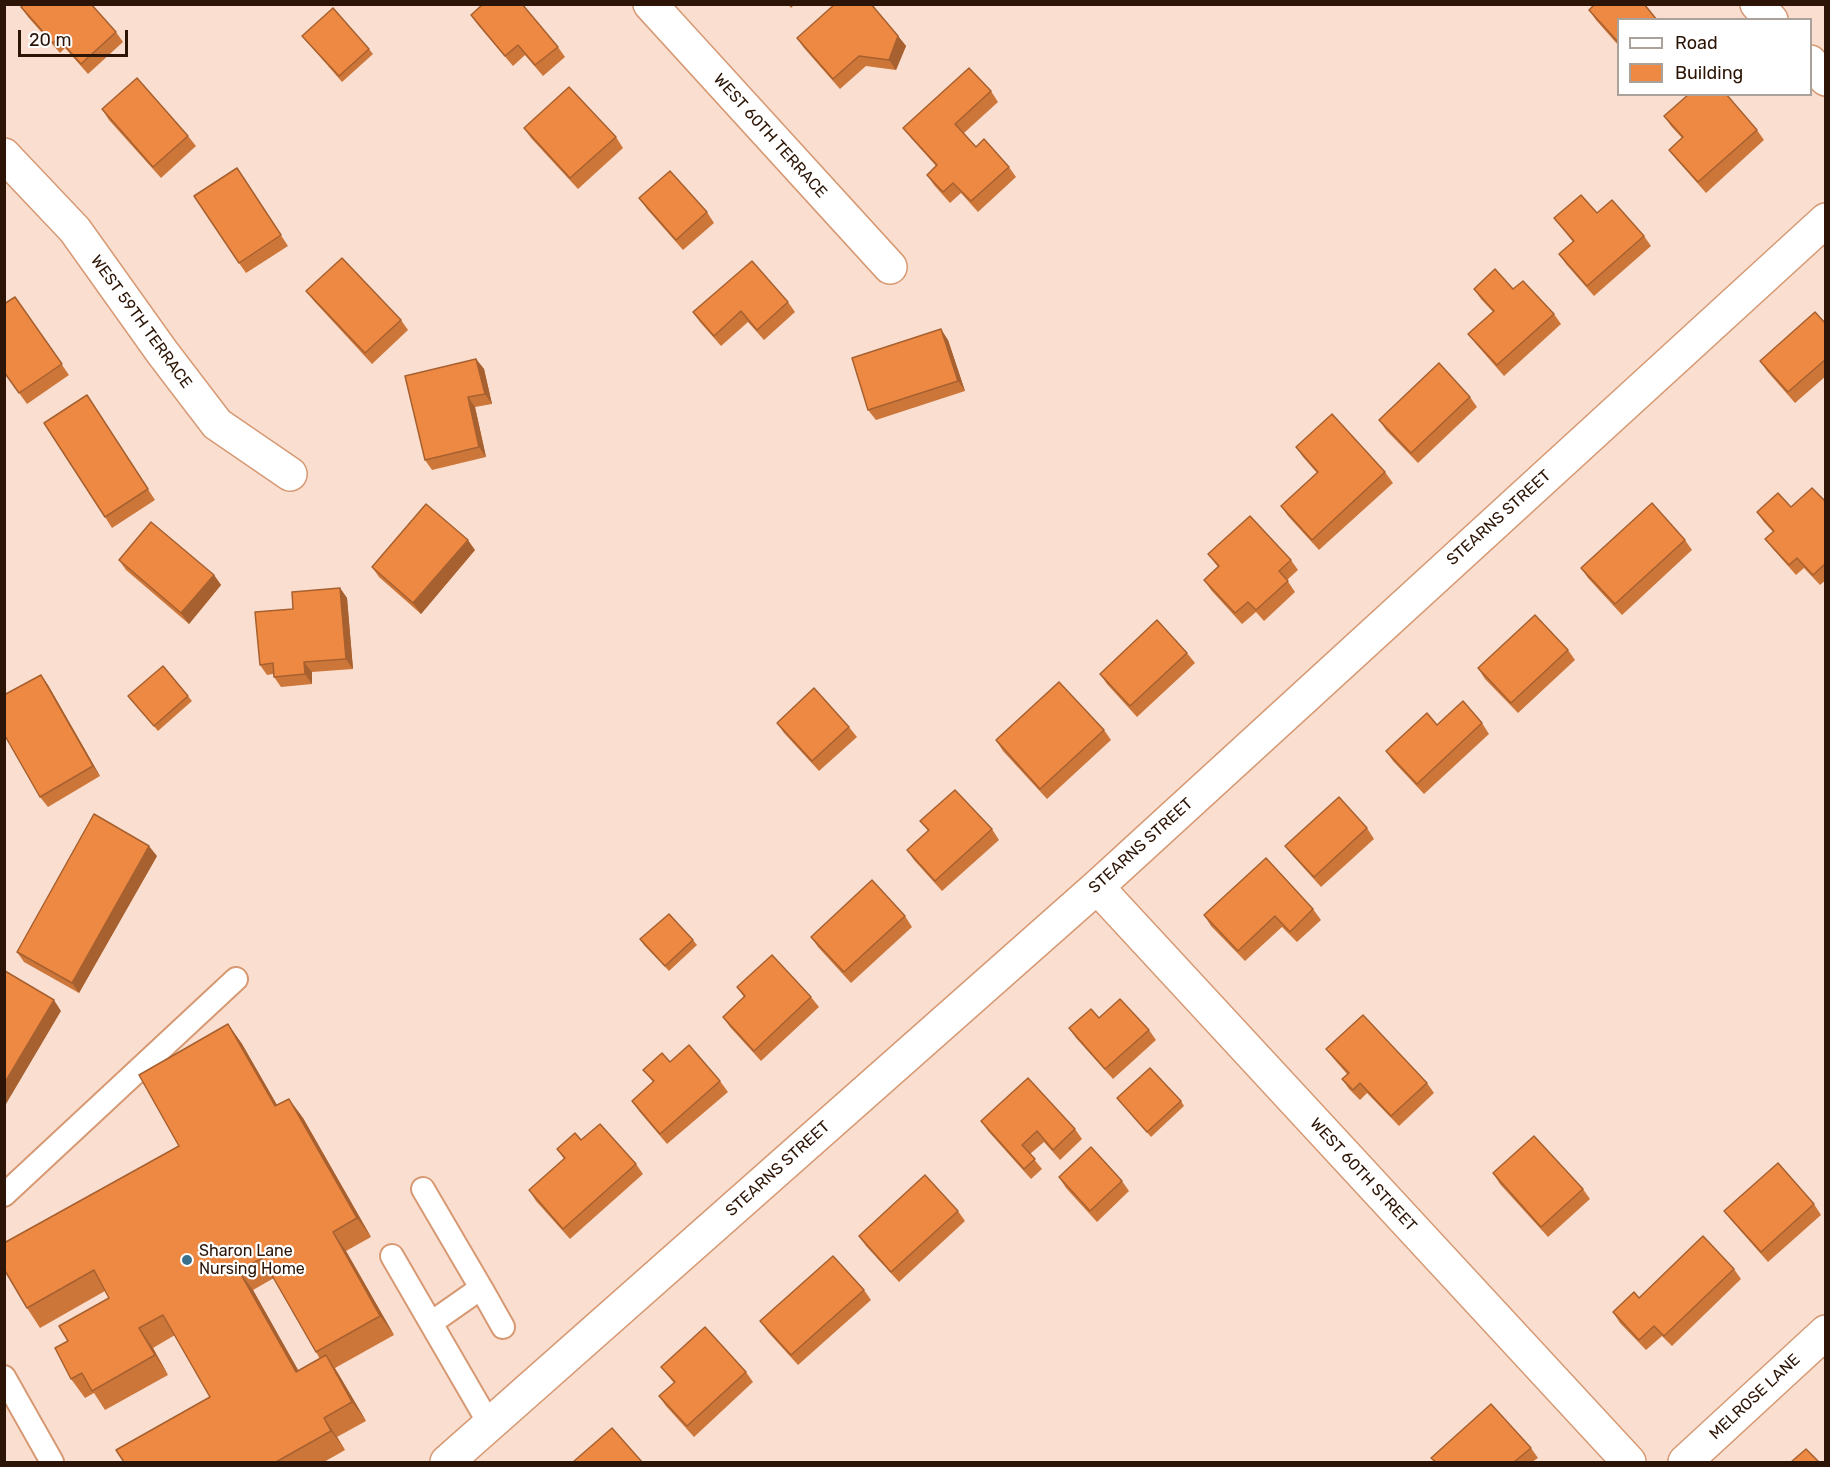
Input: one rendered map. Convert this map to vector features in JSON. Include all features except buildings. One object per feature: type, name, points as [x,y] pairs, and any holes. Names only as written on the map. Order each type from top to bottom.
[{"type":"street","name":"WEST 60TH TERRACE","points":[[651,4],[890,267]]},
{"type":"street","points":[[1757,4],[1769,18]]},
{"type":"street","points":[[1812,64],[1826,79]]},
{"type":"street","name":"WEST 59TH TERRACE","points":[[4,155],[75,230],[162,352],[217,424],[290,474]]},
{"type":"street","name":"STEARNS STREET","points":[[447,1462],[1096,886],[1826,220]]},
{"type":"street","name":"WEST 60TH STREET","points":[[1096,886],[1629,1462]]},
{"type":"street","name":"MELROSE LANE","points":[[1685,1462],[1826,1332]]},
{"type":"lane","points":[[4,1195],[236,979]]},
{"type":"lane","points":[[423,1189],[503,1326]]},
{"type":"lane","points":[[392,1256],[490,1425]]},
{"type":"lane","points":[[431,1323],[481,1288]]},
{"type":"lane","points":[[4,1377],[52,1462]]},
{"type":"place","name":"Sharon Lane Nursing Home","points":[[187,1260]]}]
